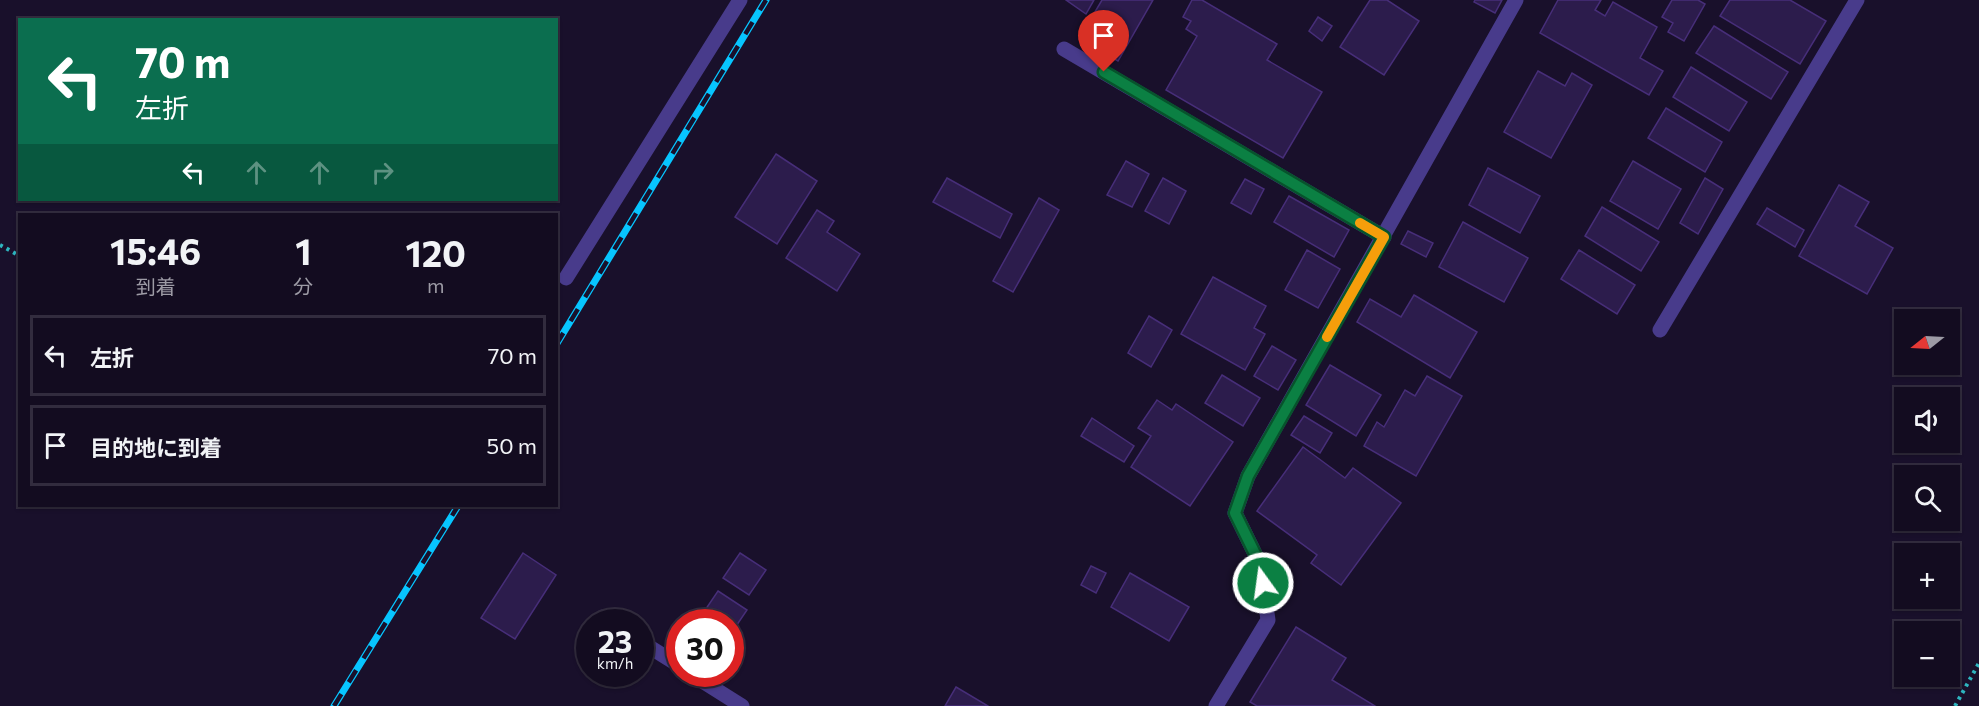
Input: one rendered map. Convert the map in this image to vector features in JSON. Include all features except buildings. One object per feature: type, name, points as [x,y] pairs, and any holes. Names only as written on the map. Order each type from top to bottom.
[{"type":"street","points":[[566,278],[740,0]]},
{"type":"street","points":[[1216,706],[1268,621],[1260,564],[1235,513],[1248,476],[1516,0]]},
{"type":"street","points":[[1660,330],[1857,0]]},
{"type":"street","points":[[1064,49],[1384,237]]},
{"type":"street","points":[[712,687],[742,706]]},
{"type":"path","points":[[0,245],[18,255]]},
{"type":"path","points":[[1954,706],[1979,663]]},
{"type":"railway","points":[[558,342],[766,0]]},
{"type":"railway","points":[[334,706],[457,507]]},
{"type":"slow traffic","points":[[1327,337],[1384,237],[1360,223]]},
{"type":"route","points":[[1104,72],[1384,237],[1248,476],[1235,513],[1260,564],[1263,583]]}]
